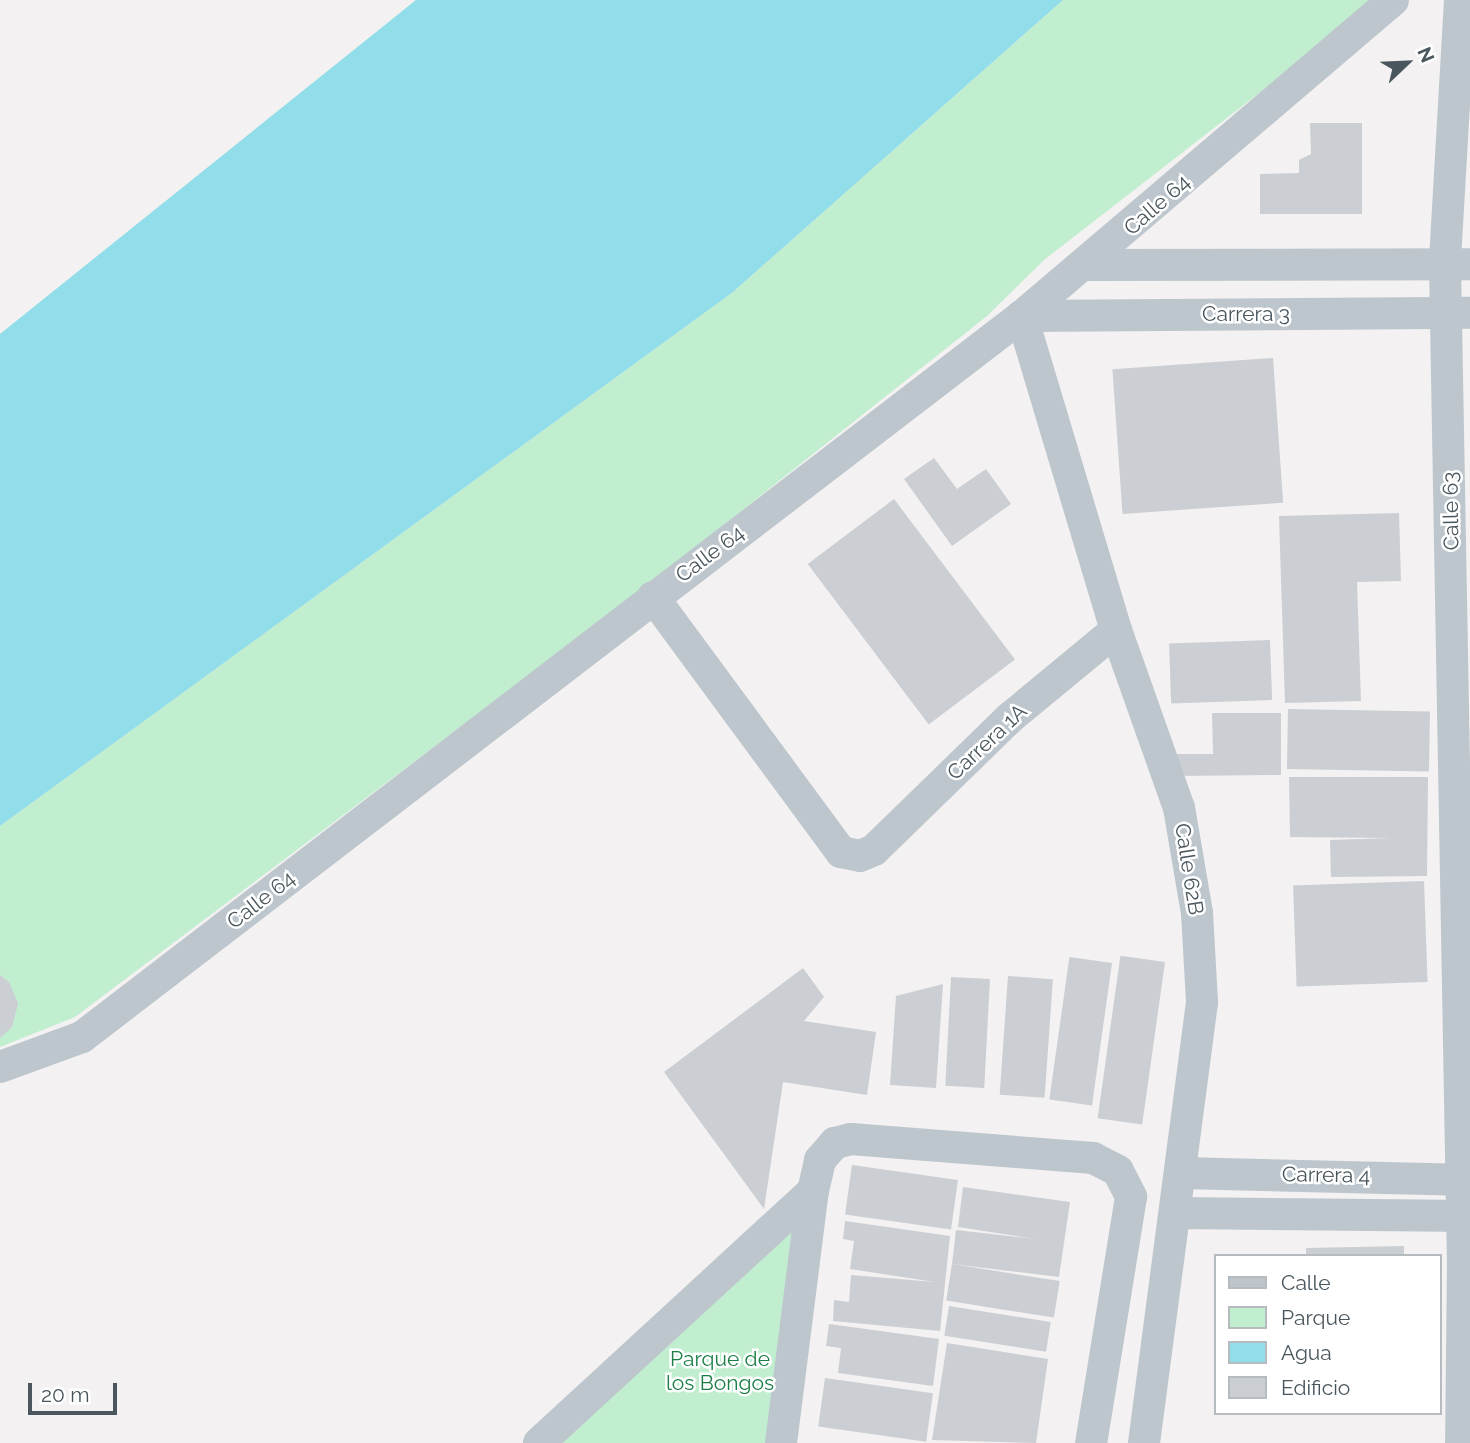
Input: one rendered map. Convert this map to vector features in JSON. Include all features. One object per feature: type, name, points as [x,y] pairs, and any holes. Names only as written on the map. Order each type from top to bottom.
[{"type":"street","name":"Calle 64","points":[[0,1067],[82,1037],[1087,265],[1393,0]]},
{"type":"street","name":"Calle 63","points":[[1460,0],[1458,264],[1466,1216],[1461,1443]]},
{"type":"street","points":[[1087,265],[1458,264]]},
{"type":"street","name":"Carrera 3","points":[[1022,316],[1459,313]]},
{"type":"street","name":"Calle 62B","points":[[1022,316],[1116,631],[1179,808],[1197,913],[1202,1002],[1182,1173],[1144,1443]]},
{"type":"street","name":"Carrera 1A","points":[[653,597],[841,852],[860,856],[874,850],[1011,717],[1116,631]]},
{"type":"street","points":[[781,1443],[813,1191],[820,1160],[835,1143],[851,1139],[1093,1158],[1118,1171],[1131,1197],[1091,1443]]},
{"type":"street","name":"Carrera 4","points":[[1182,1173],[1465,1180]]},
{"type":"street","points":[[539,1443],[813,1191]]},
{"type":"street","points":[[1176,1213],[1466,1216]]},
{"type":"green space","points":[[1063,0],[1379,0],[1044,260],[987,316],[633,597],[75,1017],[0,1047],[0,826],[733,292]]},
{"type":"green space","name":"Parque de los Bongos","points":[[813,1191],[781,1443],[539,1443]]},
{"type":"water","points":[[416,0],[1063,0],[733,292],[0,826],[0,334]]},
{"type":"building","points":[[1310,123],[1362,123],[1362,214],[1260,214],[1260,174],[1299,173],[1299,160],[1311,154]]},
{"type":"building","points":[[1273,358],[1283,503],[1123,514],[1112,369]]},
{"type":"building","points":[[934,458],[957,489],[986,469],[1011,504],[952,546],[904,479]]},
{"type":"building","points":[[894,499],[1015,660],[929,725],[808,564]]},
{"type":"building","points":[[1399,513],[1401,581],[1357,582],[1361,701],[1285,703],[1279,516]]},
{"type":"building","points":[[1270,640],[1272,700],[1171,703],[1169,644]]},
{"type":"building","points":[[1288,709],[1430,711],[1429,771],[1287,769]]},
{"type":"building","points":[[1212,713],[1281,713],[1281,775],[1175,776],[1175,754],[1213,754]]},
{"type":"building","points":[[1289,777],[1428,777],[1427,876],[1331,877],[1330,840],[1392,838],[1290,837]]},
{"type":"building","points":[[1424,881],[1428,982],[1297,987],[1293,886]]},
{"type":"building","points":[[1120,956],[1165,962],[1142,1124],[1098,1118]]},
{"type":"building","points":[[1069,957],[1112,963],[1092,1106],[1049,1100]]},
{"type":"building","points":[[803,968],[824,997],[804,1021],[876,1032],[867,1095],[783,1082],[764,1209],[664,1072]]},
{"type":"building","points":[[0,975],[9,982],[18,1004],[12,1027],[0,1038]]},
{"type":"building","points":[[1008,976],[1053,979],[1045,1098],[1000,1095]]},
{"type":"building","points":[[951,977],[990,979],[984,1088],[945,1086]]},
{"type":"building","points":[[943,984],[936,1088],[890,1085],[896,996]]},
{"type":"building","points":[[852,1165],[958,1180],[951,1229],[845,1215]]},
{"type":"building","points":[[963,1187],[1070,1202],[1059,1277],[952,1264],[956,1230],[1036,1239],[958,1227]]},
{"type":"building","points":[[845,1221],[950,1236],[940,1331],[833,1321],[834,1300],[849,1302],[851,1275],[935,1282],[850,1269],[854,1241],[843,1239]]},
{"type":"building","points":[[1404,1246],[1404,1254],[1306,1254],[1306,1248]]},
{"type":"building","points":[[952,1264],[1060,1281],[1054,1318],[946,1301]]},
{"type":"building","points":[[949,1306],[1051,1322],[1046,1352],[944,1336]]},
{"type":"building","points":[[829,1324],[939,1339],[933,1386],[838,1373],[841,1348],[826,1346]]},
{"type":"building","points":[[947,1343],[1048,1359],[1036,1443],[932,1440]]},
{"type":"building","points":[[825,1378],[933,1393],[926,1442],[818,1427]]}]
